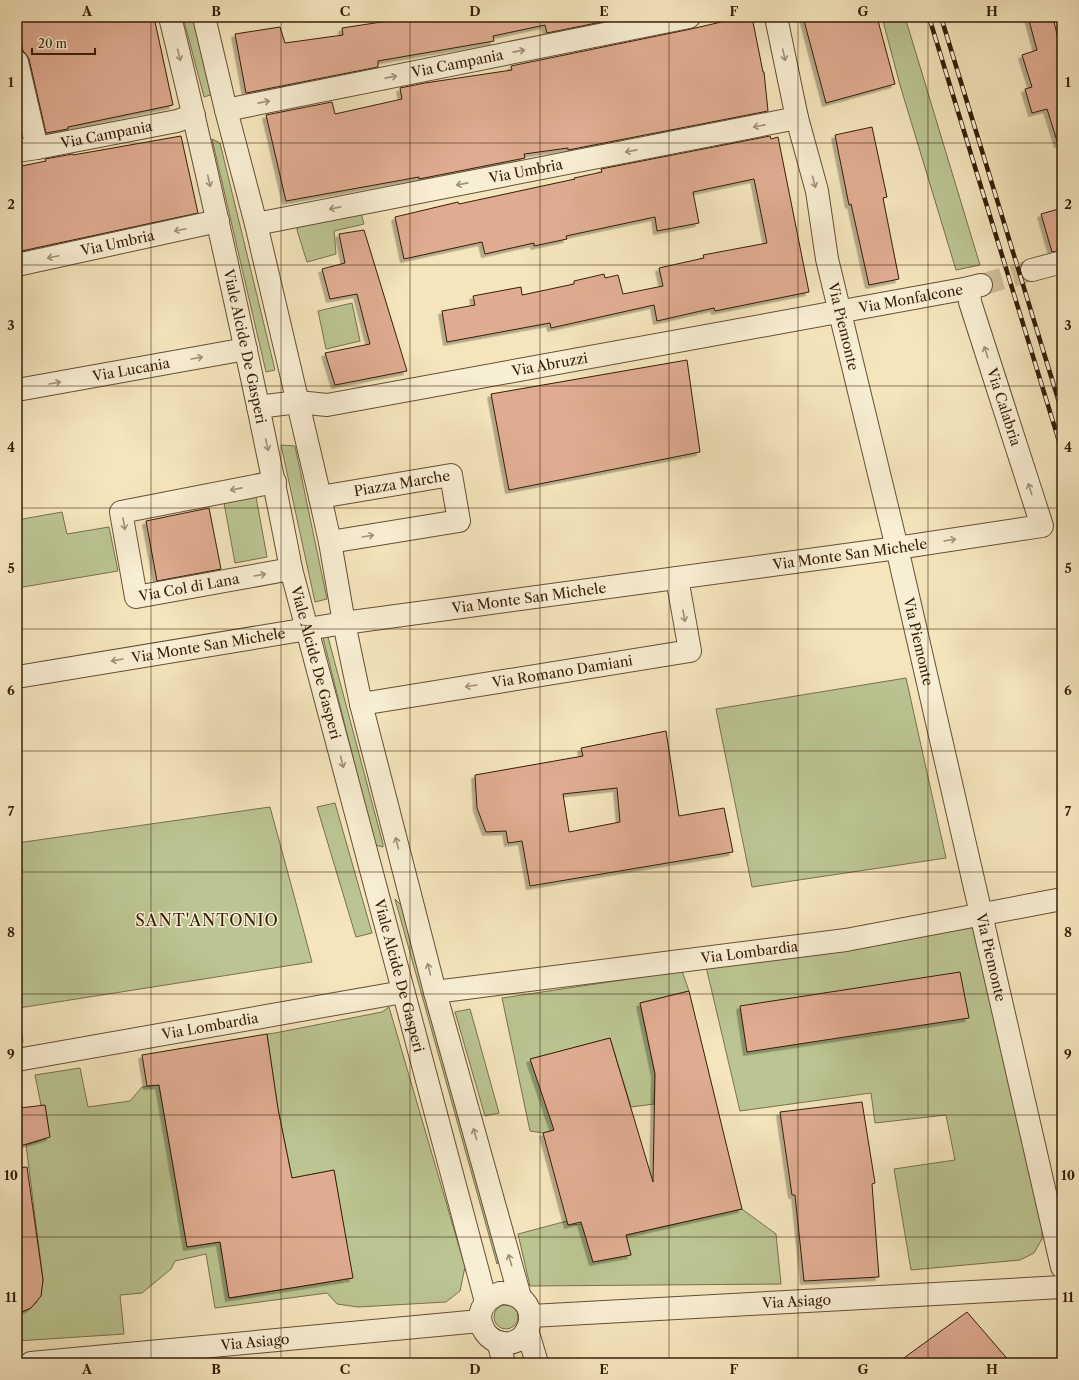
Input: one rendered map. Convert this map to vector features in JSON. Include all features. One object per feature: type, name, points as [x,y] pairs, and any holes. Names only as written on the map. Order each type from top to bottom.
[{"type":"street","name":"Viale Alcide De Gasperi","points":[[170,17],[218,221],[275,482],[291,569],[308,628],[350,794],[390,937],[483,1311]]},
{"type":"street","points":[[204,17],[226,110],[256,224],[320,497],[361,704],[436,992],[520,1297],[529,1308],[529,1323],[537,1363]]},
{"type":"street","name":"Via Campania","points":[[226,110],[689,17]]},
{"type":"street","name":"Via Piemonte","points":[[776,17],[797,118],[817,191],[828,259],[897,548],[1062,1267]]},
{"type":"street","points":[[17,62],[27,149]]},
{"type":"street","name":"Via Campania","points":[[27,149],[177,121],[194,115]]},
{"type":"street","name":"Via Umbria","points":[[256,224],[797,118]]},
{"type":"street","name":"Via Umbria","points":[[17,265],[218,221]]},
{"type":"street","points":[[1032,270],[1062,262]]},
{"type":"street","name":"Via Monfalcone","points":[[841,312],[975,287]]},
{"type":"street","name":"Via Calabria","points":[[975,287],[970,302],[1042,526]]},
{"type":"street","name":"Via Abruzzi","points":[[258,407],[298,402],[327,404],[841,312]]},
{"type":"street","name":"Via Lucania","points":[[17,390],[246,349]]},
{"type":"street","name":"Piazza Marche","points":[[320,497],[451,475],[459,521],[330,542]]},
{"type":"street","name":"Via Col di Lana","points":[[275,482],[122,512],[136,597],[291,569]]},
{"type":"street","name":"Via Monte San Michele","points":[[17,677],[308,628],[897,548],[1042,526]]},
{"type":"street","name":"Via Romano Damiani","points":[[361,704],[690,651],[677,578]]},
{"type":"street","name":"Via Lombardia","points":[[436,992],[846,940],[1062,899]]},
{"type":"street","name":"Via Lombardia","points":[[17,1060],[403,992]]},
{"type":"street","name":"Via Asiago","points":[[529,1323],[1062,1287]]},
{"type":"street","points":[[520,1297],[509,1293],[500,1293],[493,1296],[483,1311],[485,1333],[491,1339],[498,1342],[514,1342],[521,1338],[529,1323]]},
{"type":"street","name":"Via Asiago","points":[[30,1363],[483,1311]]},
{"type":"street","points":[[498,1342],[504,1363]]},
{"type":"green space","points":[[183,17],[193,17],[213,94],[204,97]]},
{"type":"green space","points":[[882,17],[905,17],[980,265],[956,270],[900,85]]},
{"type":"green space","points":[[212,139],[220,143],[275,370],[266,372]]},
{"type":"green space","points":[[360,210],[364,224],[334,231],[336,254],[307,262],[297,230],[298,223]]},
{"type":"green space","points":[[352,303],[360,341],[326,349],[318,311]]},
{"type":"green space","points":[[281,445],[295,446],[327,599],[315,602]]},
{"type":"green space","points":[[256,497],[267,557],[235,563],[224,503]]},
{"type":"green space","points":[[62,512],[67,534],[109,527],[118,571],[17,588],[17,520]]},
{"type":"green space","points":[[322,634],[328,637],[383,847],[375,845]]},
{"type":"green space","points":[[906,678],[946,858],[752,887],[716,709]]},
{"type":"green space","points":[[335,803],[372,933],[356,937],[317,807]]},
{"type":"green space","points":[[270,807],[312,962],[19,1008],[23,1042],[17,1043],[17,843]]},
{"type":"green space","points":[[395,899],[401,905],[500,1258],[497,1264]]},
{"type":"green space","points":[[973,924],[1042,1225],[1042,1239],[1034,1253],[1020,1260],[911,1270],[894,1169],[955,1160],[946,1115],[875,1123],[871,1093],[740,1111],[704,958]]},
{"type":"green space","points":[[682,971],[689,991],[640,1003],[655,1074],[654,1104],[631,1107],[610,1038],[531,1059],[548,1111],[599,1120],[543,1133],[530,1131],[502,998]]},
{"type":"green space","points":[[389,1007],[465,1267],[460,1291],[446,1302],[358,1307],[337,1304],[327,1293],[215,1308],[206,1254],[175,1261],[171,1269],[142,1293],[120,1295],[124,1334],[17,1341],[17,1314],[33,1306],[39,1298],[43,1280],[26,1145],[47,1138],[49,1132],[45,1106],[41,1105],[35,1075],[80,1068],[88,1107],[130,1101],[142,1087],[159,1085],[187,1247],[220,1242],[230,1298],[352,1278],[334,1170],[292,1178],[278,1109],[267,1034],[382,1012]]},
{"type":"green space","points":[[470,1009],[499,1113],[485,1116],[455,1012]]},
{"type":"green space","points":[[742,1209],[776,1234],[781,1284],[530,1286],[518,1234],[567,1221],[568,1225],[582,1224],[593,1262],[631,1255],[626,1235]]},
{"type":"green space","points":[[506,1305],[511,1306],[517,1312],[517,1322],[511,1328],[506,1329],[501,1328],[495,1322],[494,1317],[495,1312],[501,1306]]},
{"type":"building","points":[[17,17],[154,17],[173,105],[46,133],[29,59],[23,51],[17,24]]},
{"type":"building","points":[[414,17],[626,17],[547,33],[545,25],[493,36],[494,41],[378,61],[378,67],[246,93],[235,34],[280,27],[285,43],[343,35],[342,28]]},
{"type":"building","points":[[743,17],[752,17],[764,72],[768,111],[568,150],[568,148],[524,154],[525,158],[419,179],[419,177],[286,201],[266,115],[332,102],[335,114],[402,99],[400,88],[512,70],[511,66]]},
{"type":"building","points":[[803,17],[877,17],[895,84],[826,103]]},
{"type":"building","points":[[1028,17],[1053,17],[1059,43],[1062,43],[1062,144],[1058,144],[1047,109],[1032,113],[1025,89],[1032,87],[1022,55],[1037,50]]},
{"type":"building","points":[[872,127],[887,197],[883,198],[899,279],[869,285],[851,204],[849,205],[835,135]]},
{"type":"building","points":[[181,136],[198,213],[17,252],[17,167],[46,161],[45,159]]},
{"type":"building","points":[[770,136],[771,139],[778,137],[809,292],[715,311],[714,308],[657,321],[654,305],[551,328],[550,323],[447,342],[442,311],[475,305],[473,296],[521,287],[522,295],[574,284],[574,281],[604,274],[605,278],[618,275],[623,294],[663,286],[659,268],[704,258],[703,255],[767,243],[754,179],[693,192],[699,223],[657,231],[655,217],[566,236],[567,239],[534,246],[534,243],[485,254],[482,242],[404,259],[395,217],[458,202],[459,204],[575,179],[574,178],[602,172],[601,169]]},
{"type":"building","points":[[1062,208],[1062,250],[1052,252],[1041,214]]},
{"type":"building","points":[[364,230],[407,371],[335,385],[325,353],[370,344],[357,294],[330,299],[322,269],[345,263],[339,234]]},
{"type":"building","points":[[687,360],[700,452],[509,490],[491,394]]},
{"type":"building","points":[[209,508],[221,569],[157,581],[146,521]]},
{"type":"building","points":[[666,731],[679,816],[724,808],[733,852],[530,886],[522,841],[508,843],[506,831],[486,832],[477,808],[475,775],[583,756],[581,748]],"holes":[[[617,788],[620,822],[569,832],[563,794]]]},
{"type":"building","points":[[960,972],[969,1018],[747,1052],[740,1006]]},
{"type":"building","points":[[689,991],[742,1209],[626,1235],[631,1255],[593,1262],[581,1222],[568,1225],[543,1133],[554,1130],[530,1059],[610,1038],[653,1182],[655,1074],[640,1003]]},
{"type":"building","points":[[267,1034],[278,1109],[292,1178],[334,1170],[353,1278],[229,1298],[220,1242],[187,1247],[159,1085],[147,1086],[142,1055]]},
{"type":"building","points":[[862,1102],[875,1183],[872,1184],[879,1277],[804,1281],[795,1195],[792,1195],[780,1112]]},
{"type":"building","points":[[45,1105],[50,1137],[17,1147],[17,1114],[21,1114],[20,1108]]},
{"type":"building","points":[[27,1167],[43,1280],[41,1296],[31,1308],[17,1314],[17,1168]]},
{"type":"building","points":[[967,1312],[1011,1363],[897,1363]]},
{"type":"tunnel","points":[[981,285],[1032,270]]},
{"type":"railway","points":[[929,17],[1062,451]]},
{"type":"railway","points":[[941,17],[1062,412]]},
{"type":"district","name":"SANT'ANTONIO","points":[[207,920]]}]
